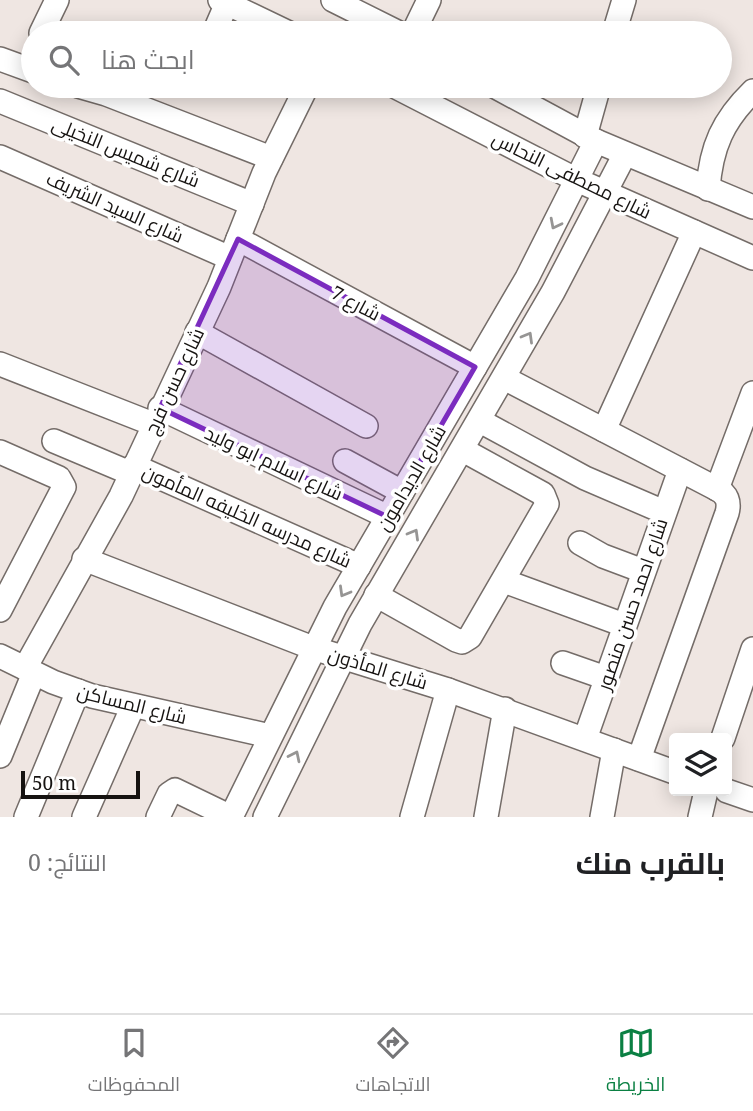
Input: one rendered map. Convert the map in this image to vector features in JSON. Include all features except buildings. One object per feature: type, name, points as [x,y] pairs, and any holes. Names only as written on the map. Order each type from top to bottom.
[{"type":"street","points":[[47,21],[57,0]]},
{"type":"street","points":[[333,0],[375,21]]},
{"type":"street","points":[[419,21],[429,0]]},
{"type":"street","points":[[618,21],[624,0]]},
{"type":"street","points":[[217,21],[223,2],[263,21]]},
{"type":"street","points":[[0,59],[21,62]]},
{"type":"street","points":[[708,189],[709,172],[718,139],[734,110],[753,91]]},
{"type":"street","points":[[116,98],[271,158]]},
{"type":"street","name":"شارع حسن فرج","points":[[0,756],[29,671],[84,559],[110,518],[197,332],[271,158],[301,98]]},
{"type":"street","name":"شارع مصطفى النحاس","points":[[417,98],[577,180],[753,258]]},
{"type":"street","points":[[516,98],[625,155],[753,207]]},
{"type":"street","name":"شارع الديدامون","points":[[231,817],[313,648],[527,278],[577,180],[591,139],[597,98]]},
{"type":"street","name":"شارع شميس النخيلى","points":[[0,100],[252,204]]},
{"type":"street","name":"شارع الديدامون","points":[[265,817],[342,659],[376,596],[480,421],[625,155]]},
{"type":"street","name":"شارع السيد الشريف","points":[[0,157],[234,249]]},
{"type":"street","points":[[604,430],[694,232]]},
{"type":"street","name":"شارع 7","points":[[234,249],[475,367]]},
{"type":"street","points":[[197,332],[366,426]]},
{"type":"street","name":"شارع اسلام ابو وليد","points":[[0,364],[157,416],[388,517]]},
{"type":"street","points":[[504,378],[722,492],[728,501],[727,513],[639,759]]},
{"type":"street","points":[[716,489],[753,393]]},
{"type":"street","points":[[480,421],[585,478],[664,512]]},
{"type":"street","name":"شارع مدرسه الخليفه المأمون","points":[[54,440],[359,566]]},
{"type":"street","points":[[376,596],[462,642],[470,637],[504,581],[545,509],[546,498],[544,494],[463,450]]},
{"type":"street","points":[[0,452],[59,478],[64,483],[63,490],[0,610]]},
{"type":"street","points":[[345,461],[402,492]]},
{"type":"street","name":"شارع احمد حسن منصور","points":[[585,739],[680,470]]},
{"type":"street","points":[[580,543],[603,556],[643,571]]},
{"type":"street","name":"شارع المأذون","points":[[84,559],[342,659],[505,709],[669,770]]},
{"type":"street","points":[[504,581],[624,625]]},
{"type":"street","points":[[725,733],[747,685],[753,649]]},
{"type":"street","name":"شارع المساكن","points":[[0,656],[78,691],[270,736]]},
{"type":"street","points":[[563,663],[606,678]]},
{"type":"street","points":[[412,817],[448,690]]},
{"type":"street","points":[[26,817],[78,691]]},
{"type":"street","points":[[84,817],[133,706]]},
{"type":"street","points":[[486,817],[505,709]]},
{"type":"street","points":[[603,817],[614,750]]},
{"type":"street","points":[[158,817],[169,793],[175,790],[231,817]]},
{"type":"street","points":[[732,793],[753,800]]},
{"type":"street","points":[[700,817],[705,796]]},
{"type":"highlighted area","points":[[238,239],[475,367],[388,517],[160,408]]}]
